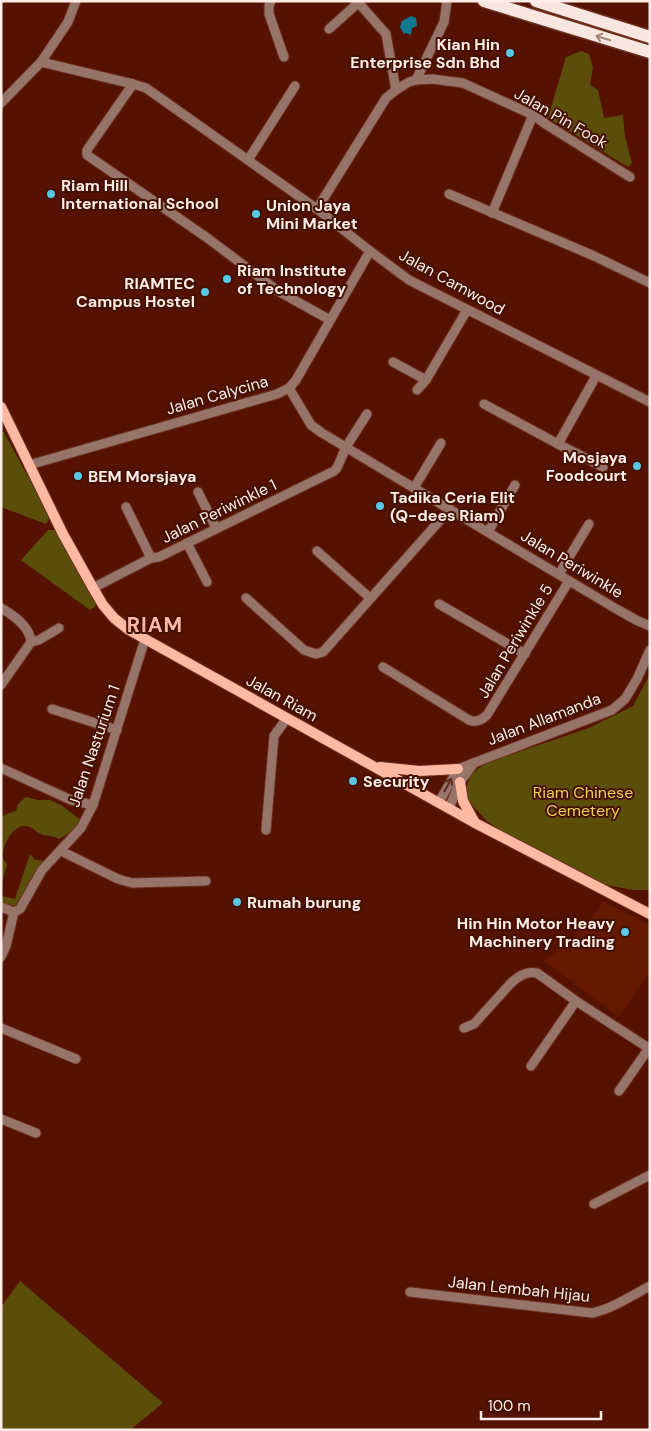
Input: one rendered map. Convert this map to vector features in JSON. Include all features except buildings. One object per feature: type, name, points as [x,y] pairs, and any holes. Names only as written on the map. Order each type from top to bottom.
[{"type":"highway","points":[[484,1],[650,52]]},
{"type":"highway","points":[[536,1],[650,37]]},
{"type":"main road","name":"Jalan Riam","points":[[1,407],[93,588],[103,605],[114,618],[129,630],[449,808],[650,914]]},
{"type":"main road","points":[[374,766],[419,770],[458,769]]},
{"type":"main road","points":[[460,782],[463,801],[475,822]]},
{"type":"street","points":[[1,103],[42,62],[68,22],[76,1]]},
{"type":"street","points":[[271,1],[268,6],[269,14],[284,57]]},
{"type":"street","points":[[416,80],[444,22],[447,1]]},
{"type":"street","points":[[329,29],[358,2],[386,34],[396,90]]},
{"type":"street","name":"Jalan Camwood","points":[[42,62],[146,88],[317,209],[370,252],[409,280],[650,402]]},
{"type":"street","name":"Jalan Pin Fook","points":[[317,209],[386,98],[409,82],[416,80],[432,79],[463,82],[533,115],[630,177]]},
{"type":"street","points":[[133,84],[87,150],[88,155],[206,237],[278,291],[330,320]]},
{"type":"street","points":[[248,160],[295,86]]},
{"type":"street","points":[[492,213],[533,115]]},
{"type":"street","points":[[449,194],[594,256],[650,283]]},
{"type":"street","name":"Jalan Calycina","points":[[29,465],[277,394],[289,388],[296,380],[370,252]]},
{"type":"street","points":[[417,390],[426,380],[467,310]]},
{"type":"street","points":[[393,362],[426,380]]},
{"type":"street","points":[[558,444],[596,376]]},
{"type":"street","name":"Jalan Periwinkle","points":[[289,388],[311,425],[569,581],[636,620],[650,626]]},
{"type":"street","points":[[484,404],[603,467]]},
{"type":"street","name":"Jalan Periwinkle 1","points":[[93,588],[151,558],[158,557],[334,471],[346,447],[367,414]]},
{"type":"street","points":[[414,488],[441,443]]},
{"type":"street","points":[[488,532],[515,485]]},
{"type":"street","points":[[198,492],[216,528]]},
{"type":"street","points":[[126,507],[151,558]]},
{"type":"street","points":[[246,598],[304,650],[316,654],[323,652],[450,509]]},
{"type":"street","points":[[559,574],[589,524]]},
{"type":"street","points":[[187,543],[207,582]]},
{"type":"street","points":[[317,551],[370,598]]},
{"type":"street","name":"Jalan Periwinkle 5","points":[[383,667],[473,722],[484,718],[569,581]]},
{"type":"street","points":[[439,604],[525,654]]},
{"type":"street","points":[[1,608],[20,620],[31,642]]},
{"type":"street","points":[[1,685],[31,642],[39,640],[59,628]]},
{"type":"street","name":"Jalan Nasturium 1","points":[[1,957],[6,946],[14,912],[20,909],[42,870],[81,828],[93,805],[145,639]]},
{"type":"street","name":"Jalan Allamanda","points":[[458,769],[612,710],[625,699],[637,679],[650,650]]},
{"type":"street","points":[[52,709],[117,730]]},
{"type":"street","points":[[266,830],[274,736],[287,718]]},
{"type":"street","name":"Jalan Allamanda","points":[[449,808],[460,782],[476,761]]},
{"type":"street","points":[[1,768],[71,800],[93,805]]},
{"type":"street","points":[[439,802],[458,769]]},
{"type":"street","points":[[61,851],[118,879],[132,883],[206,881]]},
{"type":"street","points":[[1,907],[14,912]]},
{"type":"street","points":[[464,1028],[474,1024],[517,977],[531,972],[537,973],[576,1001],[649,1048],[619,1090]]},
{"type":"street","points":[[531,1066],[576,1001]]},
{"type":"street","points":[[1,1028],[76,1059]]},
{"type":"street","points":[[1,1119],[36,1133]]},
{"type":"street","points":[[594,1204],[650,1175]]},
{"type":"street","name":"Jalan Lembah Hijau","points":[[410,1292],[592,1313],[602,1311],[650,1286]]},
{"type":"shaded area","points":[[602,901],[650,925],[650,971],[619,1017],[544,961],[572,939],[600,908]]},
{"type":"green space","points":[[581,51],[589,54],[593,67],[590,85],[598,90],[604,118],[623,115],[625,137],[632,163],[628,167],[548,118],[566,57]]},
{"type":"green space","points":[[1,427],[50,517],[46,524],[1,507]]},
{"type":"green space","points":[[48,530],[55,530],[90,590],[96,606],[90,610],[21,560]]},
{"type":"green space","name":"Riam Chinese Cemetery","points":[[650,674],[650,890],[633,890],[597,883],[526,847],[488,822],[467,800],[467,786],[471,774],[486,763],[589,728],[633,706]]},
{"type":"green space","points":[[26,797],[50,800],[61,805],[81,820],[76,829],[59,839],[41,834],[29,826],[19,827],[15,830],[8,838],[4,848],[3,858],[7,865],[1,886],[1,817],[16,811],[18,804]]},
{"type":"green space","points":[[30,854],[35,860],[44,861],[17,906],[1,905],[1,896],[15,899]]},
{"type":"green space","points":[[20,1281],[163,1403],[130,1430],[1,1430],[1,1307]]},
{"type":"water","points":[[411,16],[416,18],[417,26],[412,28],[411,35],[404,34],[400,27],[402,21]]},
{"type":"place","name":"Kian Hin Enterprise Sdn Bhd","points":[[510,53]]},
{"type":"place","name":"Riam Hill International School","points":[[51,194]]},
{"type":"place","name":"Union Jaya Mini Market","points":[[256,214]]},
{"type":"place","name":"Riam Institute of Technology","points":[[227,279]]},
{"type":"place","name":"RIAMTEC Campus Hostel","points":[[205,292]]},
{"type":"place","name":"Mosjaya Foodcourt","points":[[637,466]]},
{"type":"place","name":"BEM Morsjaya","points":[[78,476]]},
{"type":"place","name":"Tadika Ceria Elit (Q-dees Riam)","points":[[380,506]]},
{"type":"place","name":"Security","points":[[353,781]]},
{"type":"place","name":"Rumah burung","points":[[237,902]]},
{"type":"place","name":"Hin Hin Motor Heavy Machinery Trading","points":[[625,932]]},
{"type":"district","name":"RIAM","points":[[155,625]]}]
